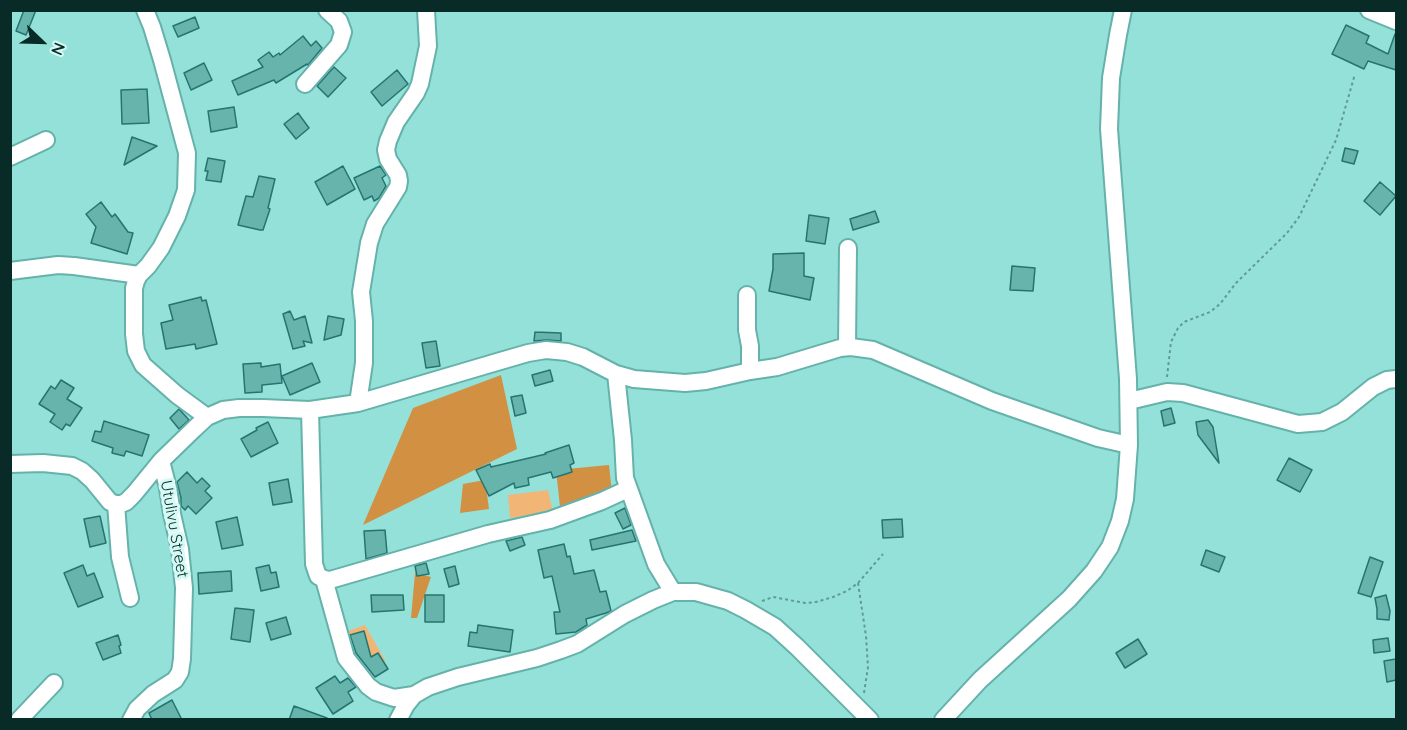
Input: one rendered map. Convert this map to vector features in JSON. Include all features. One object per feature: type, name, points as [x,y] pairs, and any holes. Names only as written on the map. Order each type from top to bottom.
[{"type":"street","points":[[145,10],[162,60],[187,153],[186,190],[177,216],[161,248],[139,275],[134,288],[136,351],[143,365],[177,396],[207,417]]},
{"type":"street","points":[[305,84],[339,45],[344,32],[339,21],[327,10]]},
{"type":"street","points":[[358,404],[364,363],[361,292],[369,243],[375,224],[398,187],[398,175],[388,159],[386,150],[396,122],[420,84],[428,46],[426,10]]},
{"type":"street","points":[[943,720],[980,680],[1069,599],[1094,571],[1110,547],[1120,521],[1125,499],[1129,401],[1109,129],[1111,78],[1123,10]]},
{"type":"street","points":[[1369,10],[1396,21]]},
{"type":"street","points":[[10,157],[46,140]]},
{"type":"street","points":[[847,347],[848,248]]},
{"type":"street","points":[[10,271],[58,265],[139,275]]},
{"type":"street","points":[[747,295],[750,371]]},
{"type":"street","points":[[10,464],[43,463],[72,466],[92,480],[110,501],[116,504],[126,502],[161,461],[207,417],[223,410],[239,408],[310,410],[358,404],[528,353],[546,350],[567,352],[583,357],[616,374],[634,379],[685,383],[777,367],[851,346],[883,353],[992,401],[1098,438],[1129,445]]},
{"type":"street","points":[[616,374],[625,478],[656,564],[673,592]]},
{"type":"street","points":[[1129,401],[1167,392],[1183,393],[1298,424],[1322,422],[1342,412],[1373,387],[1396,379]]},
{"type":"street","points":[[310,410],[314,564],[318,576],[324,579],[330,580],[488,534],[550,520],[628,489]]},
{"type":"street","name":"Utulivu Street","points":[[131,720],[137,709],[153,694],[175,680],[180,672],[182,659],[184,588],[180,549],[161,461]]},
{"type":"street","points":[[116,504],[120,557],[130,598]]},
{"type":"street","points":[[324,579],[346,658],[368,686],[376,692],[394,698],[414,695],[428,687],[458,677],[537,658],[577,644],[625,614],[673,592],[696,592],[728,601],[775,627],[866,715]]},
{"type":"street","points":[[19,720],[54,683]]},
{"type":"street","points":[[399,720],[414,695]]},
{"type":"path","points":[[1167,392],[1171,342],[1178,328],[1184,322],[1210,312],[1220,304],[1236,283],[1287,233],[1299,217],[1336,140],[1355,74]]},
{"type":"path","points":[[746,610],[773,597],[804,603],[833,597],[858,583],[883,554]]},
{"type":"path","points":[[858,583],[868,667],[866,715]]},
{"type":"shaded area","points":[[501,375],[517,449],[363,525],[413,408]]},
{"type":"shaded area","points":[[609,465],[612,493],[561,516],[556,470]]},
{"type":"shaded area","points":[[485,480],[489,509],[460,513],[463,484]]},
{"type":"shaded area","points":[[548,490],[553,512],[510,518],[508,495]]},
{"type":"shaded area","points":[[415,573],[431,577],[417,618],[411,618]]},
{"type":"shaded area","points":[[365,625],[386,662],[361,659],[348,631]]},
{"type":"building","points":[[24,10],[36,10],[26,35],[16,31]]},
{"type":"building","points":[[195,17],[199,28],[178,37],[173,26]]},
{"type":"building","points":[[1346,25],[1369,36],[1366,43],[1388,54],[1396,34],[1396,70],[1368,61],[1364,69],[1332,54]]},
{"type":"building","points":[[303,36],[311,46],[316,41],[322,48],[308,65],[276,83],[274,80],[238,95],[232,81],[263,67],[258,60],[269,52],[273,57],[279,53],[280,55]]},
{"type":"building","points":[[204,63],[212,80],[191,90],[184,73]]},
{"type":"building","points":[[334,67],[346,78],[328,97],[317,86]]},
{"type":"building","points":[[397,70],[408,84],[382,106],[371,92]]},
{"type":"building","points":[[147,89],[149,123],[122,124],[121,90]]},
{"type":"building","points":[[234,107],[237,127],[211,132],[208,111]]},
{"type":"building","points":[[298,113],[309,128],[296,139],[284,124]]},
{"type":"building","points":[[132,137],[157,146],[124,165]]},
{"type":"building","points":[[1345,148],[1358,151],[1354,164],[1342,161]]},
{"type":"building","points":[[208,158],[225,161],[221,182],[206,180],[208,171],[205,171]]},
{"type":"building","points":[[343,166],[355,189],[327,205],[315,182]]},
{"type":"building","points":[[380,166],[386,175],[382,178],[386,186],[379,198],[374,201],[372,196],[364,200],[354,178]]},
{"type":"building","points":[[259,176],[275,179],[268,208],[270,209],[263,230],[238,225],[246,196],[253,197]]},
{"type":"building","points":[[1380,182],[1396,196],[1380,215],[1364,201]]},
{"type":"building","points":[[101,202],[112,217],[115,214],[128,232],[133,233],[127,254],[91,243],[96,227],[86,214]]},
{"type":"building","points":[[875,211],[879,222],[853,230],[850,219]]},
{"type":"building","points":[[809,215],[829,218],[825,244],[806,241]]},
{"type":"building","points":[[804,253],[804,276],[814,278],[810,300],[769,291],[773,254]]},
{"type":"building","points":[[1012,266],[1035,268],[1033,291],[1010,290]]},
{"type":"building","points":[[201,297],[202,301],[206,300],[217,344],[196,349],[195,344],[166,349],[161,323],[173,320],[169,305]]},
{"type":"building","points":[[290,311],[294,320],[305,316],[312,343],[303,341],[305,346],[293,349],[283,314]]},
{"type":"building","points":[[328,316],[344,319],[341,335],[324,340]]},
{"type":"building","points":[[535,332],[561,333],[561,341],[534,341]]},
{"type":"building","points":[[436,341],[440,366],[426,368],[422,343]]},
{"type":"building","points":[[261,363],[261,367],[280,364],[282,383],[262,385],[262,392],[245,393],[243,364]]},
{"type":"building","points":[[312,363],[320,382],[290,395],[282,376]]},
{"type":"building","points":[[550,370],[553,381],[535,386],[532,375]]},
{"type":"building","points":[[61,380],[74,388],[67,399],[82,408],[70,426],[66,424],[62,430],[50,422],[55,414],[39,404],[51,386],[55,389]]},
{"type":"building","points":[[522,395],[526,413],[515,416],[511,397]]},
{"type":"building","points":[[1171,408],[1175,423],[1164,426],[1161,411]]},
{"type":"building","points":[[179,409],[189,420],[179,429],[170,418]]},
{"type":"building","points":[[1208,420],[1213,427],[1219,463],[1198,435],[1196,422]]},
{"type":"building","points":[[104,421],[149,435],[142,456],[126,451],[124,456],[112,453],[113,448],[92,441],[95,431],[101,432]]},
{"type":"building","points":[[268,422],[278,443],[251,457],[241,439]]},
{"type":"building","points":[[569,445],[574,463],[570,465],[572,472],[553,478],[551,472],[528,478],[529,485],[515,488],[514,483],[489,496],[476,470],[490,464],[491,467],[546,454]]},
{"type":"building","points":[[1289,458],[1312,470],[1300,492],[1277,480]]},
{"type":"building","points":[[187,472],[197,483],[202,478],[210,486],[205,491],[212,498],[196,514],[188,506],[185,510],[181,506],[177,482]]},
{"type":"building","points":[[288,479],[292,502],[273,505],[269,483]]},
{"type":"building","points":[[625,508],[631,525],[623,529],[615,513]]},
{"type":"building","points":[[100,516],[106,543],[90,547],[84,519]]},
{"type":"building","points":[[237,517],[243,545],[222,549],[216,522]]},
{"type":"building","points":[[902,519],[903,537],[883,538],[882,520]]},
{"type":"building","points":[[385,530],[387,553],[366,559],[364,531]]},
{"type":"building","points":[[632,530],[636,541],[592,550],[590,540]]},
{"type":"building","points":[[522,537],[525,545],[510,551],[506,541]]},
{"type":"building","points":[[564,544],[567,557],[570,556],[574,574],[594,570],[600,592],[606,591],[611,611],[586,619],[587,625],[576,632],[556,634],[554,612],[560,612],[552,576],[544,578],[538,550]]},
{"type":"building","points":[[1206,550],[1225,557],[1219,572],[1201,565]]},
{"type":"building","points":[[1370,557],[1383,562],[1371,597],[1358,593]]},
{"type":"building","points":[[426,563],[429,574],[417,576],[415,566]]},
{"type":"building","points":[[83,565],[87,576],[94,573],[103,597],[78,607],[64,573]]},
{"type":"building","points":[[269,565],[271,573],[276,572],[279,587],[261,591],[256,568]]},
{"type":"building","points":[[455,566],[459,584],[449,587],[444,569]]},
{"type":"building","points":[[231,571],[232,591],[199,594],[198,573]]},
{"type":"building","points":[[371,595],[403,595],[404,610],[372,612]]},
{"type":"building","points":[[425,595],[444,595],[444,622],[425,622]]},
{"type":"building","points":[[1386,595],[1390,611],[1389,620],[1377,619],[1375,598]]},
{"type":"building","points":[[235,608],[254,610],[250,642],[231,639]]},
{"type":"building","points":[[286,617],[291,634],[271,640],[266,623]]},
{"type":"building","points":[[478,625],[513,630],[510,652],[468,646],[470,632],[477,633]]},
{"type":"building","points":[[364,631],[371,657],[378,653],[388,669],[375,677],[356,653],[350,635]]},
{"type":"building","points":[[118,635],[121,653],[103,660],[96,643]]},
{"type":"building","points":[[1388,638],[1390,651],[1374,653],[1373,640]]},
{"type":"building","points":[[1138,639],[1147,654],[1125,668],[1116,653]]},
{"type":"building","points":[[1396,659],[1396,680],[1387,682],[1384,661]]},
{"type":"building","points":[[335,676],[340,683],[348,678],[356,687],[348,692],[353,701],[333,714],[316,688]]},
{"type":"building","points":[[172,700],[182,720],[152,720],[149,713]]},
{"type":"building","points":[[294,706],[327,718],[327,720],[289,720]]}]
